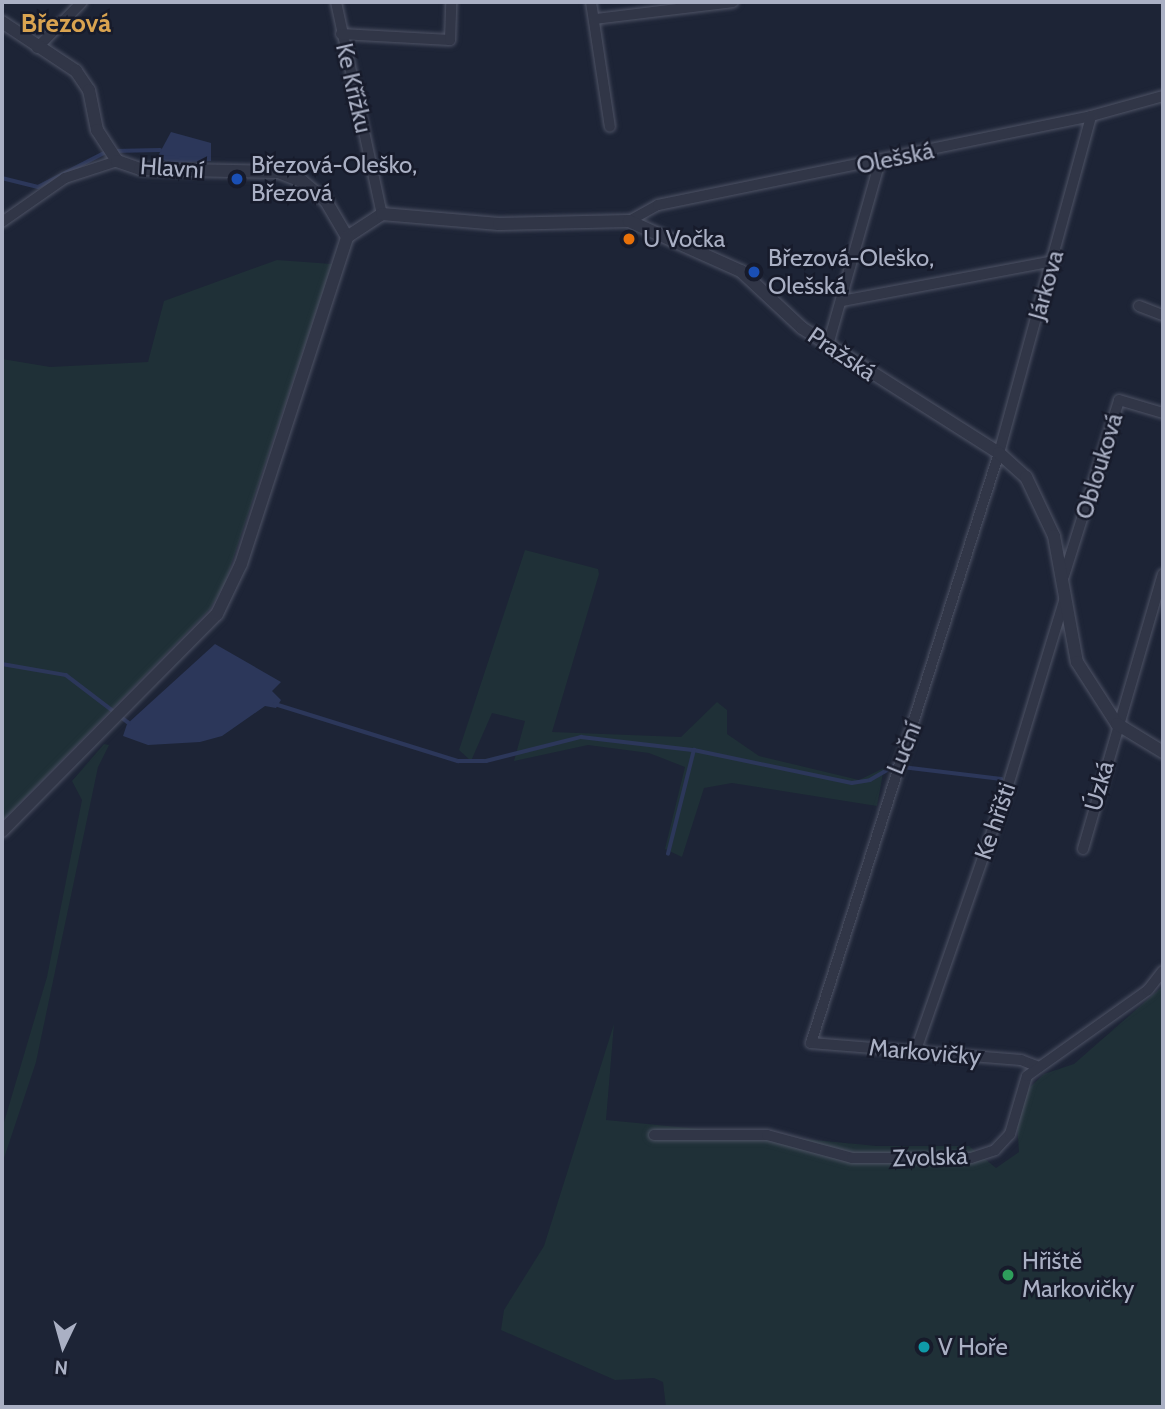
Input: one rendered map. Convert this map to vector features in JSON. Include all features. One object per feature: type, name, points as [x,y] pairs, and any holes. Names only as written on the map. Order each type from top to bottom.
[{"type":"street","points":[[37,48],[82,2]]},
{"type":"street","name":"Ke Křížku","points":[[336,2],[382,214]]},
{"type":"street","points":[[341,34],[450,40],[451,2]]},
{"type":"street","points":[[591,2],[610,127]]},
{"type":"street","points":[[595,19],[733,2]]},
{"type":"street","name":"Hlavní","points":[[2,22],[37,48],[76,71],[89,90],[97,130],[117,161],[140,169],[278,172],[302,181],[326,201],[347,237]]},
{"type":"street","name":"Olešská","points":[[629,221],[658,205],[1091,116],[1163,96]]},
{"type":"street","name":"Járkova","points":[[999,453],[1091,116]]},
{"type":"street","points":[[2,222],[65,178],[117,161]]},
{"type":"street","points":[[828,345],[880,161]]},
{"type":"street","points":[[2,831],[217,614],[246,551],[347,237],[382,214]]},
{"type":"street","name":"Pražská","points":[[382,214],[499,224],[629,221],[741,271],[828,345],[999,453],[1039,496],[1064,576],[1077,662],[1118,724],[1163,752]]},
{"type":"street","points":[[842,300],[1053,261]]},
{"type":"street","points":[[1139,306],[1163,315]]},
{"type":"street","name":"Oblouková","points":[[1064,576],[1119,400],[1163,413]]},
{"type":"street","name":"Luční","points":[[811,1043],[999,453]]},
{"type":"street","points":[[1118,724],[1163,574]]},
{"type":"street","name":"Ke hřišti","points":[[916,1050],[1006,792],[1067,591]]},
{"type":"street","name":"Úzká","points":[[1083,849],[1118,724]]},
{"type":"street","name":"Zvolská","points":[[654,1135],[767,1135],[852,1158],[971,1158],[995,1150],[1010,1134],[1027,1076],[1148,990],[1163,971]]},
{"type":"street","name":"Markovičky","points":[[811,1043],[916,1050],[1038,1067]]},
{"type":"shaded area","points":[[277,260],[332,264],[225,583],[210,609],[2,821],[2,359],[50,367],[148,362],[164,301]]},
{"type":"shaded area","points":[[525,550],[598,569],[599,574],[552,732],[681,737],[717,702],[727,710],[727,734],[759,756],[859,780],[884,768],[877,806],[732,783],[704,788],[682,857],[665,849],[685,767],[649,753],[588,745],[514,761],[525,721],[492,713],[471,761],[459,750]]},
{"type":"shaded area","points":[[104,744],[109,745],[98,767],[36,1062],[2,1164],[2,1129],[47,977],[82,800],[72,781]]},
{"type":"shaded area","points":[[1163,986],[1163,1407],[666,1407],[663,1382],[654,1378],[615,1380],[501,1330],[504,1310],[544,1246],[614,1024],[606,1120],[877,1146],[969,1146],[996,1168],[1019,1152],[1017,1123],[1028,1089],[1044,1074],[1074,1064]]},
{"type":"water","points":[[171,132],[211,143],[211,161],[168,163],[158,156]]},
{"type":"water","points":[[215,644],[281,682],[272,691],[281,700],[276,708],[265,706],[222,736],[200,742],[148,745],[123,736],[127,724]]},
{"type":"waterway","points":[[114,151],[160,150]]},
{"type":"waterway","points":[[2,178],[38,187],[106,152]]},
{"type":"waterway","points":[[2,664],[66,675],[129,723]]},
{"type":"waterway","points":[[275,704],[458,761],[486,761],[581,737],[694,750],[852,783],[870,780],[894,766],[1001,779]]},
{"type":"waterway","points":[[668,854],[694,750]]},
{"type":"place","name":"Březová-Oleško, Březová","points":[[237,179]]},
{"type":"place","name":"U Vočka","points":[[629,239]]},
{"type":"place","name":"Březová-Oleško, Olešská","points":[[754,272]]},
{"type":"place","name":"Hřiště Markovičky","points":[[1008,1275]]},
{"type":"place","name":"V Hoře","points":[[924,1347]]},
{"type":"district","name":"Březová","points":[[66,24]]}]
